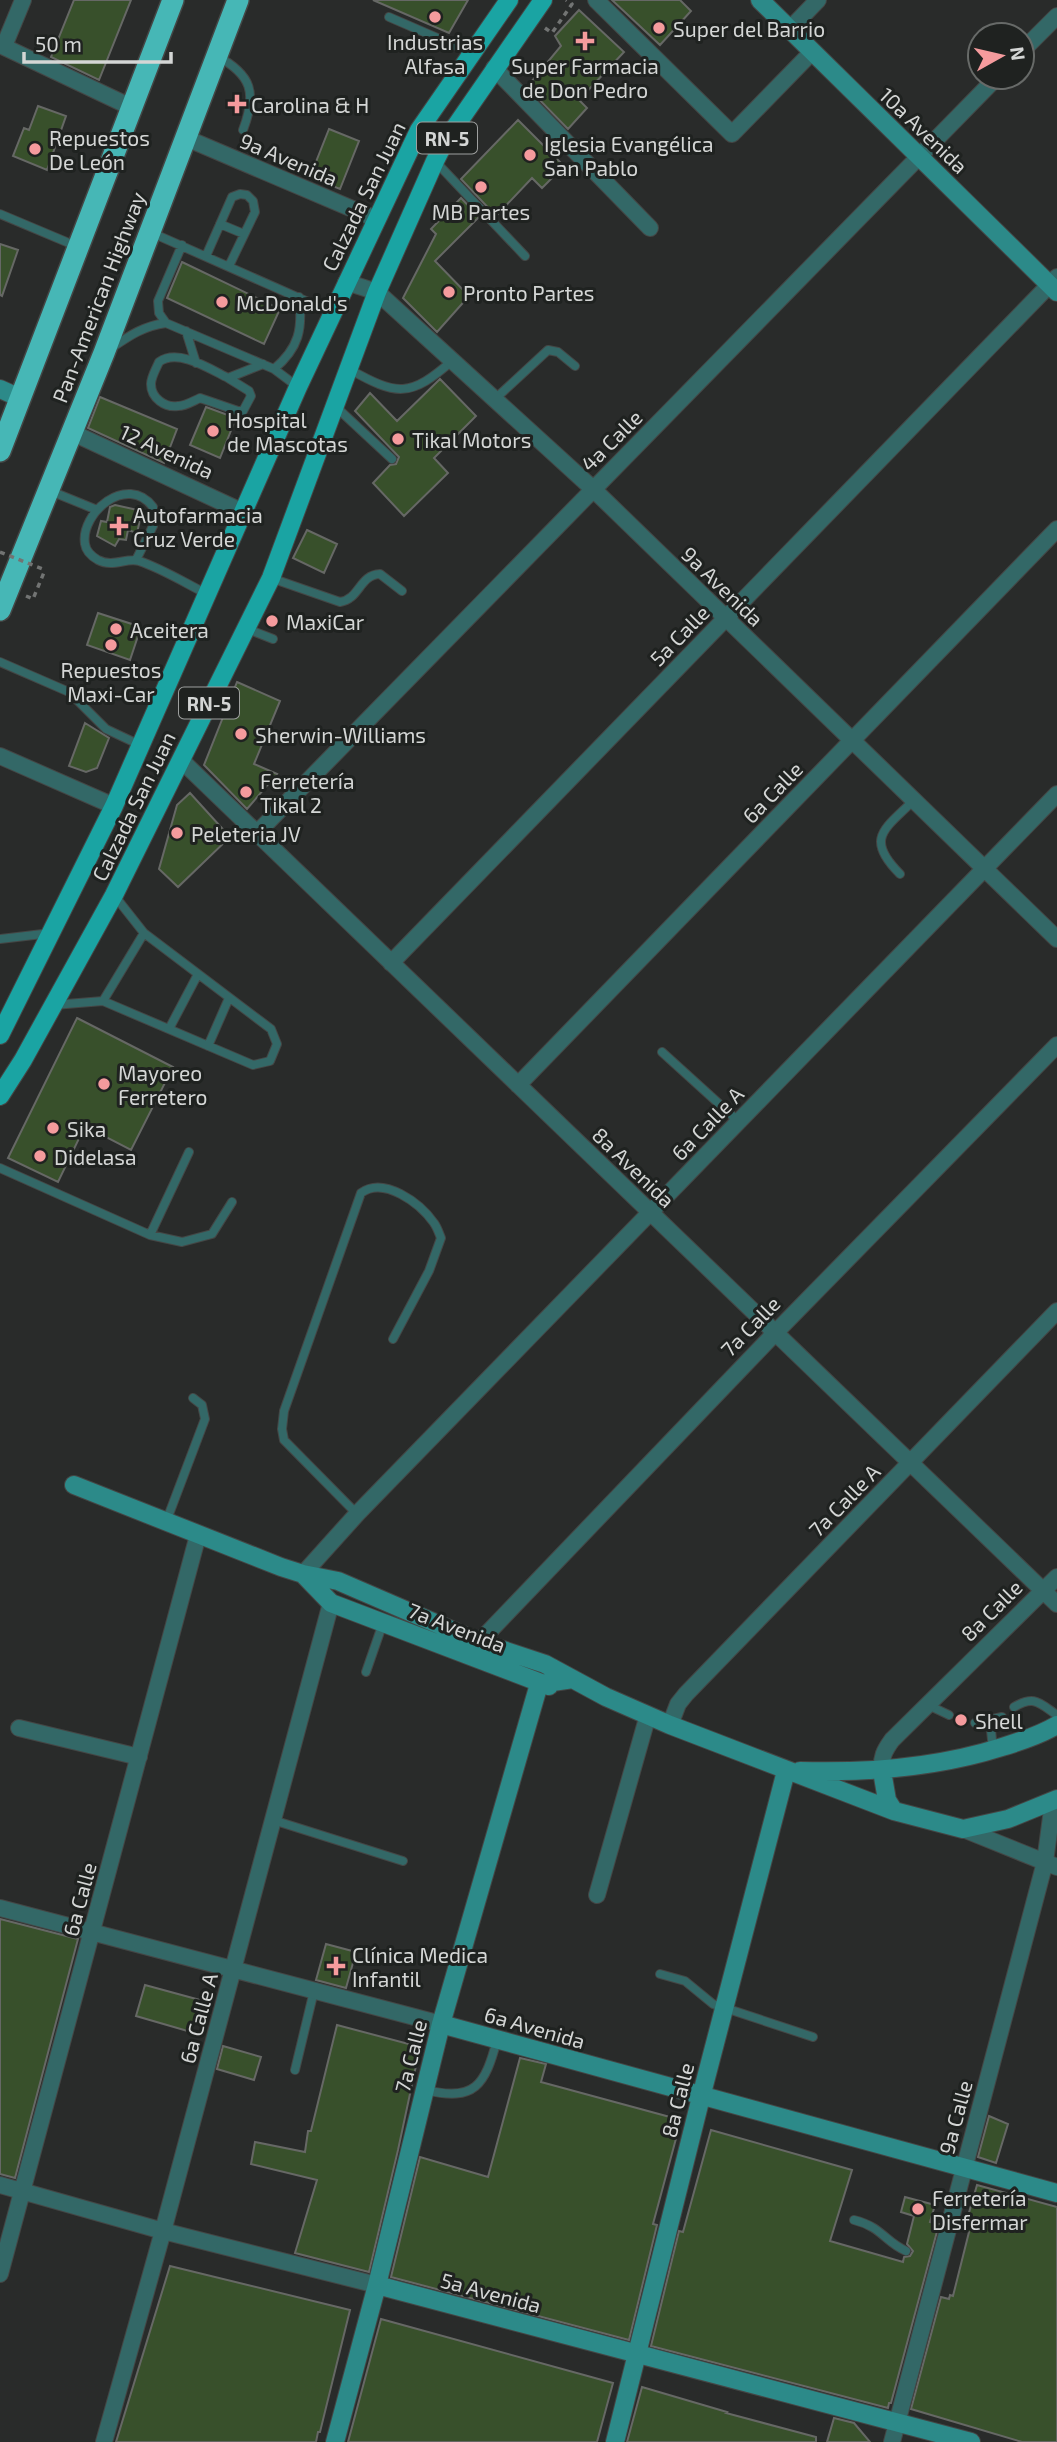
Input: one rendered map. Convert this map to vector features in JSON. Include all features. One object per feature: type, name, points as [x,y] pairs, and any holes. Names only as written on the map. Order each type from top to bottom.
[{"type":"highway","name":"Pan-American Highway","points":[[0,451],[173,0]]},
{"type":"highway","name":"Pan-American Highway","points":[[0,610],[104,354],[238,0]]},
{"type":"main road","name":"Calzada San Juan","points":[[0,1035],[142,746],[298,387],[419,130],[509,0]]},
{"type":"main road","name":"Calzada San Juan","points":[[0,1096],[114,895],[271,578],[377,292],[435,161],[494,68],[544,0]]},
{"type":"main road","name":"10a Avenida","points":[[760,0],[1054,285]]},
{"type":"main road","points":[[0,389],[20,398]]},
{"type":"main road","name":"7a Avenida","points":[[74,1485],[303,1574],[338,1581],[479,1642],[545,1664],[648,1716],[894,1811]]},
{"type":"main road","name":"7a Avenida","points":[[303,1574],[331,1603],[539,1684],[606,1697]]},
{"type":"main road","points":[[539,1684],[573,1679]]},
{"type":"main road","name":"7a Calle","points":[[335,2442],[377,2285],[441,2024],[539,1684]]},
{"type":"main road","points":[[786,1771],[882,1771],[961,1759],[1042,1734],[1057,1725]]},
{"type":"main road","name":"8a Calle","points":[[615,2442],[786,1771]]},
{"type":"main road","points":[[882,1771],[885,1793],[894,1811]]},
{"type":"main road","name":"9a Calle","points":[[894,1811],[963,1829],[1008,1819],[1055,1800]]},
{"type":"main road","name":"6a Avenida","points":[[441,2024],[1057,2193]]},
{"type":"main road","name":"5a Avenida","points":[[377,2285],[971,2442]]},
{"type":"street","points":[[23,0],[2,45],[133,108]]},
{"type":"street","points":[[596,0],[732,134],[812,52]]},
{"type":"street","points":[[789,30],[818,0]]},
{"type":"street","points":[[1036,37],[1057,16]]},
{"type":"street","points":[[494,68],[650,228]]},
{"type":"street","name":"4a Calle","points":[[257,833],[983,91]]},
{"type":"street","name":"9a Avenida","points":[[186,138],[376,219]]},
{"type":"street","name":"9a Avenida","points":[[346,282],[377,292],[592,488],[1057,939]]},
{"type":"street","name":"5a Calle","points":[[391,963],[725,617],[1054,285]]},
{"type":"street","name":"12 Avenida","points":[[71,432],[243,512]]},
{"type":"street","name":"6a Calle","points":[[518,1085],[851,739],[1057,530]]},
{"type":"street","points":[[0,757],[114,806]]},
{"type":"street","name":"8a Avenida","points":[[182,761],[1057,1604]]},
{"type":"street","name":"6a Calle A","points":[[303,1574],[357,1514],[1057,794]]},
{"type":"street","name":"7a Calle","points":[[479,1642],[775,1333],[1057,1045]]},
{"type":"street","name":"7a Calle A","points":[[670,1725],[672,1716],[686,1694],[1057,1311]]},
{"type":"street","name":"6a Calle","points":[[0,2274],[198,1535]]},
{"type":"street","name":"8a Calle","points":[[882,1771],[884,1751],[1057,1577]]},
{"type":"street","name":"6a Calle A","points":[[104,2442],[331,1603]]},
{"type":"street","points":[[597,1895],[648,1716]]},
{"type":"street","points":[[19,1728],[139,1756]]},
{"type":"street","name":"9a Calle","points":[[892,2442],[935,2259],[965,2168],[1051,1864],[1055,1800]]},
{"type":"street","points":[[963,1829],[1051,1864]]},
{"type":"street","name":"6a Avenida","points":[[0,1908],[441,2024]]},
{"type":"street","name":"5a Avenida","points":[[0,2185],[163,2231],[377,2285]]},
{"type":"lane","points":[[389,16],[472,53]]},
{"type":"lane","points":[[217,56],[239,69],[248,81],[250,112],[243,130]]},
{"type":"lane","points":[[435,161],[525,256]]},
{"type":"lane","points":[[206,256],[232,197],[247,195],[253,201],[255,212],[229,266]]},
{"type":"lane","points":[[0,214],[79,247]]},
{"type":"lane","points":[[220,224],[244,234]]},
{"type":"lane","points":[[150,232],[333,313]]},
{"type":"lane","points":[[166,323],[159,313],[158,301],[182,245]]},
{"type":"lane","points":[[274,369],[286,359],[296,341],[302,321],[299,297]]},
{"type":"lane","points":[[104,354],[136,330],[166,323],[274,369],[298,387]]},
{"type":"lane","points":[[186,331],[195,363]]},
{"type":"lane","points":[[495,399],[548,350],[558,352],[575,366]]},
{"type":"lane","points":[[172,357],[195,363],[228,378],[249,391],[251,396],[243,411],[200,398],[174,407],[158,400],[152,392],[151,381],[159,362],[172,357]]},
{"type":"lane","points":[[349,369],[385,388],[398,390],[421,384],[453,360]]},
{"type":"lane","points":[[228,378],[263,364]]},
{"type":"lane","points":[[335,406],[392,458]]},
{"type":"lane","points":[[48,490],[97,510]]},
{"type":"lane","points":[[136,559],[153,526],[153,507],[141,496],[122,493],[97,510],[84,541],[87,552],[110,564],[136,559],[207,594]]},
{"type":"lane","points":[[271,578],[340,602],[354,596],[367,576],[374,574],[380,574],[402,591]]},
{"type":"lane","points":[[245,628],[273,639]]},
{"type":"lane","points":[[0,662],[69,692],[106,729],[142,746]]},
{"type":"lane","points":[[900,874],[886,861],[879,841],[914,800]]},
{"type":"lane","points":[[54,1005],[103,1001],[253,1065],[270,1062],[278,1044],[271,1029],[144,933],[114,895]]},
{"type":"lane","points":[[0,939],[51,933]]},
{"type":"lane","points":[[103,1001],[144,933]]},
{"type":"lane","points":[[169,1029],[198,974]]},
{"type":"lane","points":[[208,1046],[229,998]]},
{"type":"lane","points":[[662,1052],[738,1121]]},
{"type":"lane","points":[[150,1235],[189,1152]]},
{"type":"lane","points":[[0,1168],[150,1235],[182,1242],[212,1234],[232,1202]]},
{"type":"lane","points":[[357,1514],[284,1440],[282,1429],[284,1411],[361,1193],[369,1186],[386,1186],[401,1195],[435,1223],[441,1238],[429,1271],[393,1339]]},
{"type":"lane","points":[[166,1522],[205,1419],[202,1405],[193,1398]]},
{"type":"lane","points":[[366,1672],[383,1623]]},
{"type":"lane","points":[[1014,1707],[1031,1700],[1057,1715]]},
{"type":"lane","points":[[928,1705],[949,1715]]},
{"type":"lane","points":[[975,1723],[1002,1717]]},
{"type":"lane","points":[[990,1720],[993,1750]]},
{"type":"lane","points":[[273,1820],[402,1861]]},
{"type":"lane","points":[[660,1974],[685,1981],[713,2004],[813,2037]]},
{"type":"lane","points":[[295,2070],[314,1991]]},
{"type":"lane","points":[[425,2090],[459,2094],[477,2088],[484,2078],[497,2040]]},
{"type":"lane","points":[[854,2220],[876,2228],[905,2251]]},
{"type":"path","points":[[552,33],[572,4],[566,0]]},
{"type":"path","points":[[0,552],[45,570],[33,599]]},
{"type":"building","points":[[74,0],[131,0],[99,80],[51,57]]},
{"type":"building","name":"Industrias Alfasa","points":[[373,0],[468,0],[449,33]]},
{"type":"building","name":"Super del Barrio","points":[[612,0],[680,0],[691,11],[660,45]]},
{"type":"building","points":[[579,10],[624,52],[579,100],[587,108],[568,129],[527,87],[561,46],[555,36]]},
{"type":"building","points":[[38,106],[66,116],[47,170],[13,156],[24,128],[29,130]]},
{"type":"building","points":[[518,120],[564,166],[542,188],[532,178],[496,216],[461,179]]},
{"type":"building","points":[[329,129],[359,141],[340,189],[310,177]]},
{"type":"building","points":[[461,198],[479,217],[435,261],[469,296],[437,332],[403,298],[436,234],[431,229]]},
{"type":"building","points":[[0,244],[18,250],[2,296],[0,295]]},
{"type":"building","name":"McDonald's","points":[[182,262],[280,309],[264,344],[167,298]]},
{"type":"building","points":[[440,379],[476,416],[434,458],[448,473],[404,516],[373,483],[390,465],[396,464],[399,457],[355,411],[370,393],[397,421]]},
{"type":"building","points":[[100,397],[177,429],[164,463],[88,428]]},
{"type":"building","name":"Hospital de Mascotas","points":[[206,407],[236,418],[220,458],[190,445]]},
{"type":"building","name":"Autofarmacia Cruz Verde","points":[[115,505],[142,511],[137,533],[128,530],[126,540],[119,539],[115,546],[97,536],[101,521],[107,522],[110,507]]},
{"type":"building","points":[[307,530],[337,544],[324,573],[293,558]]},
{"type":"building","points":[[98,613],[141,627],[130,660],[87,645]]},
{"type":"building","points":[[237,682],[280,701],[254,764],[277,774],[247,809],[204,765]]},
{"type":"building","points":[[85,723],[109,738],[97,768],[86,772],[69,766]]},
{"type":"building","points":[[190,793],[230,837],[178,887],[159,869],[177,805]]},
{"type":"building","name":"Mayoreo Ferretero","points":[[77,1018],[173,1067],[131,1150],[85,1126],[58,1182],[8,1158]]},
{"type":"building","points":[[0,1919],[78,1939],[15,2178],[0,2174]]},
{"type":"building","name":"Clínica Medica Infantil","points":[[326,1944],[356,1952],[346,1988],[316,1980]]},
{"type":"building","points":[[145,1985],[200,2000],[191,2032],[136,2016]]},
{"type":"building","points":[[337,2025],[420,2047],[369,2272],[295,2253],[317,2180],[251,2164],[255,2142],[305,2152],[308,2131],[311,2131]]},
{"type":"building","points":[[223,2046],[261,2057],[254,2080],[217,2069]]},
{"type":"building","points":[[520,2058],[546,2064],[541,2082],[681,2120],[653,2224],[657,2225],[629,2340],[391,2277],[420,2157],[488,2177]]},
{"type":"building","points":[[989,2116],[1008,2124],[996,2163],[978,2157]]},
{"type":"building","points":[[711,2130],[852,2170],[830,2241],[903,2262],[904,2257],[910,2256],[913,2251],[907,2244],[914,2216],[901,2212],[905,2197],[935,2205],[930,2222],[939,2224],[888,2408],[651,2346],[679,2231],[683,2232]]},
{"type":"building","points":[[977,2185],[1057,2207],[1057,2442],[1022,2442],[911,2409],[941,2297],[949,2299],[950,2295],[953,2296],[969,2232],[964,2230]]},
{"type":"building","points":[[170,2266],[350,2310],[316,2442],[116,2442]]},
{"type":"building","points":[[381,2319],[613,2383],[597,2442],[348,2442]]},
{"type":"building","points":[[642,2387],[816,2437],[816,2442],[627,2442]]},
{"type":"building","points":[[834,2418],[854,2423],[870,2442],[827,2442]]},
{"type":"place","name":"Industrias Alfasa","points":[[435,17]]},
{"type":"place","name":"Super del Barrio","points":[[659,28]]},
{"type":"place","name":"Super Farmacia de Don Pedro","points":[[585,41]]},
{"type":"place","name":"Carolina & H","points":[[237,104]]},
{"type":"place","name":"Repuestos De León","points":[[35,149]]},
{"type":"place","name":"Iglesia Evangélica San Pablo","points":[[530,155]]},
{"type":"place","name":"MB Partes","points":[[481,187]]},
{"type":"place","name":"Pronto Partes","points":[[449,292]]},
{"type":"place","name":"McDonald's","points":[[222,302]]},
{"type":"place","name":"Hospital de Mascotas","points":[[213,431]]},
{"type":"place","name":"Tikal Motors","points":[[398,439]]},
{"type":"place","name":"Autofarmacia Cruz Verde","points":[[119,526]]},
{"type":"place","name":"MaxiCar","points":[[272,621]]},
{"type":"place","name":"Aceitera","points":[[116,629]]},
{"type":"place","name":"Repuestos Maxi-Car","points":[[111,645]]},
{"type":"place","name":"Sherwin-Williams","points":[[241,734]]},
{"type":"place","name":"Ferretería Tikal 2","points":[[246,792]]},
{"type":"place","name":"Peleteria JV","points":[[177,833]]},
{"type":"place","name":"Mayoreo Ferretero","points":[[104,1084]]},
{"type":"place","name":"Sika","points":[[53,1128]]},
{"type":"place","name":"Didelasa","points":[[40,1156]]},
{"type":"place","name":"Shell","points":[[961,1720]]},
{"type":"place","name":"Clínica Medica Infantil","points":[[336,1966]]},
{"type":"place","name":"Ferretería Disfermar","points":[[918,2209]]}]
